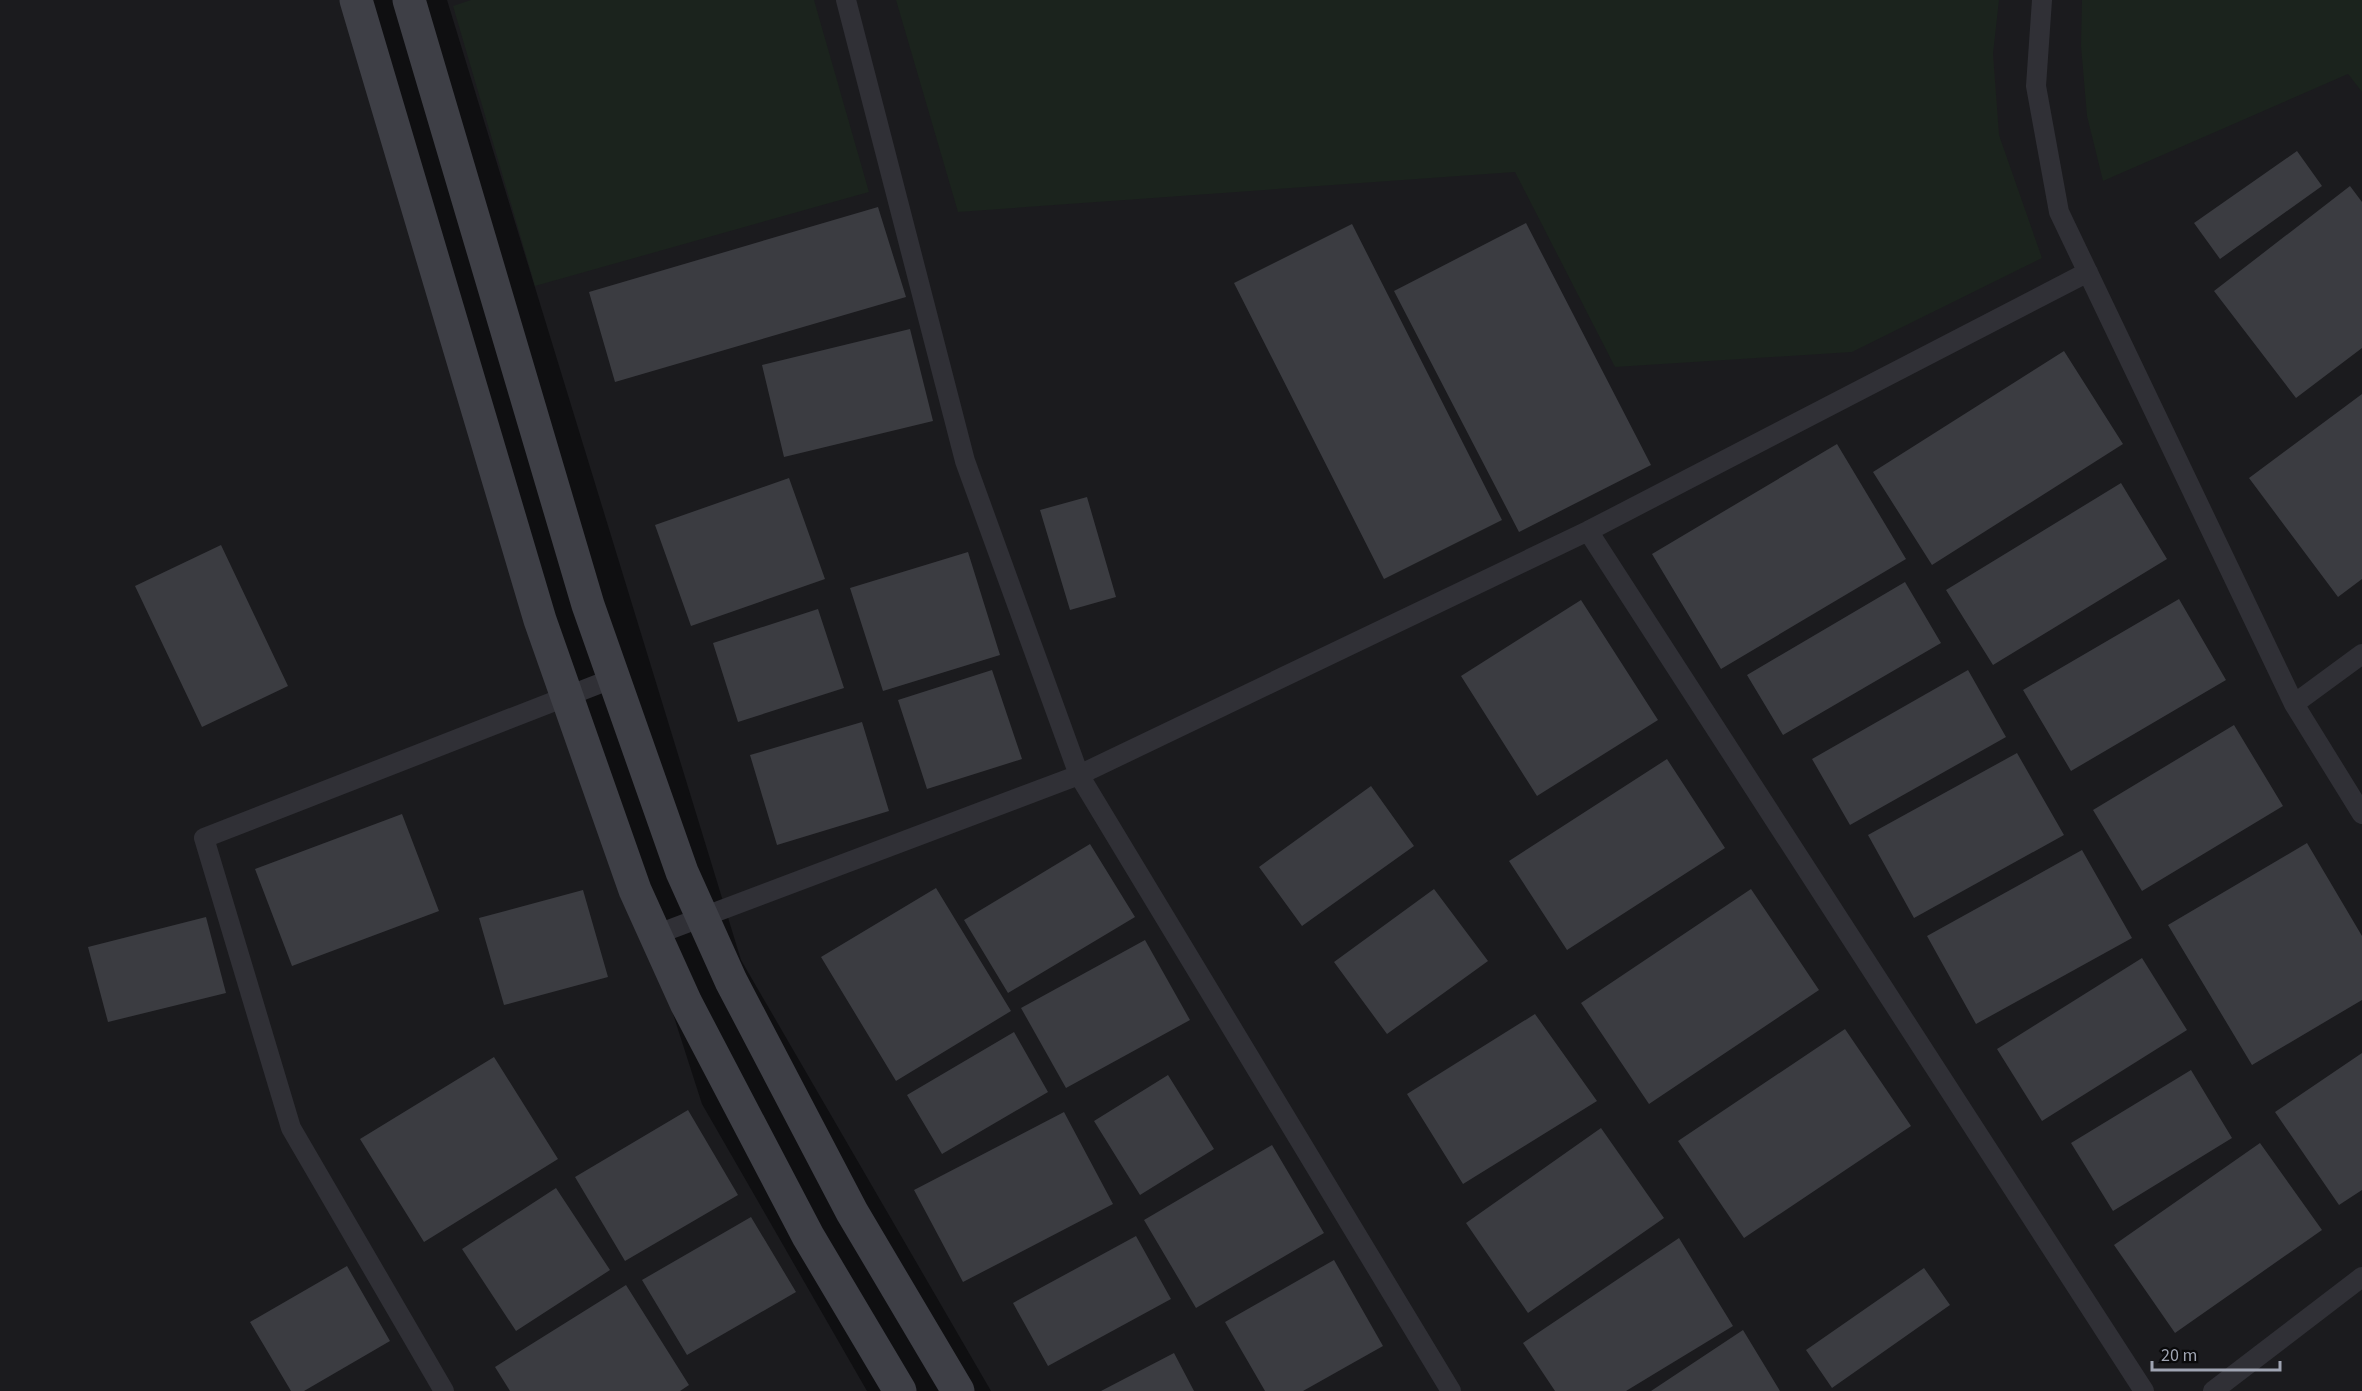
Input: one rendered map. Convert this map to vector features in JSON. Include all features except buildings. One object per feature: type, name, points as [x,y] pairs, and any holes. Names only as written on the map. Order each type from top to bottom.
[{"type":"main road","points":[[356,0],[540,620],[635,890],[686,1003],[808,1236],[900,1391]]},
{"type":"main road","points":[[409,0],[588,604],[682,872],[731,981],[852,1212],[958,1391]]},
{"type":"lane","points":[[846,0],[965,461],[1079,775],[1451,1391]]},
{"type":"lane","points":[[2042,0],[2037,86],[2059,212],[2294,704],[2362,814]]},
{"type":"lane","points":[[655,935],[1079,775],[1588,531],[2088,272]]},
{"type":"lane","points":[[1588,531],[2144,1391]]},
{"type":"lane","points":[[2294,704],[2362,654]]},
{"type":"lane","points":[[444,1391],[291,1128],[204,838],[614,678]]},
{"type":"lane","points":[[2213,1391],[2362,1277]]},
{"type":"shaded area","points":[[0,0],[347,0],[702,1104],[867,1391],[0,1391]]},
{"type":"shaded area","points":[[447,0],[2362,0],[2362,1391],[991,1391],[741,960]]},
{"type":"shaded area","points":[[471,0],[814,0],[869,192],[535,286],[453,6]]},
{"type":"shaded area","points":[[896,0],[1999,0],[1993,54],[1999,135],[2042,258],[1852,352],[1615,367],[1515,172],[958,212]]},
{"type":"shaded area","points":[[2082,0],[2362,0],[2362,92],[2348,74],[2103,181],[2087,116],[2081,46]]}]
